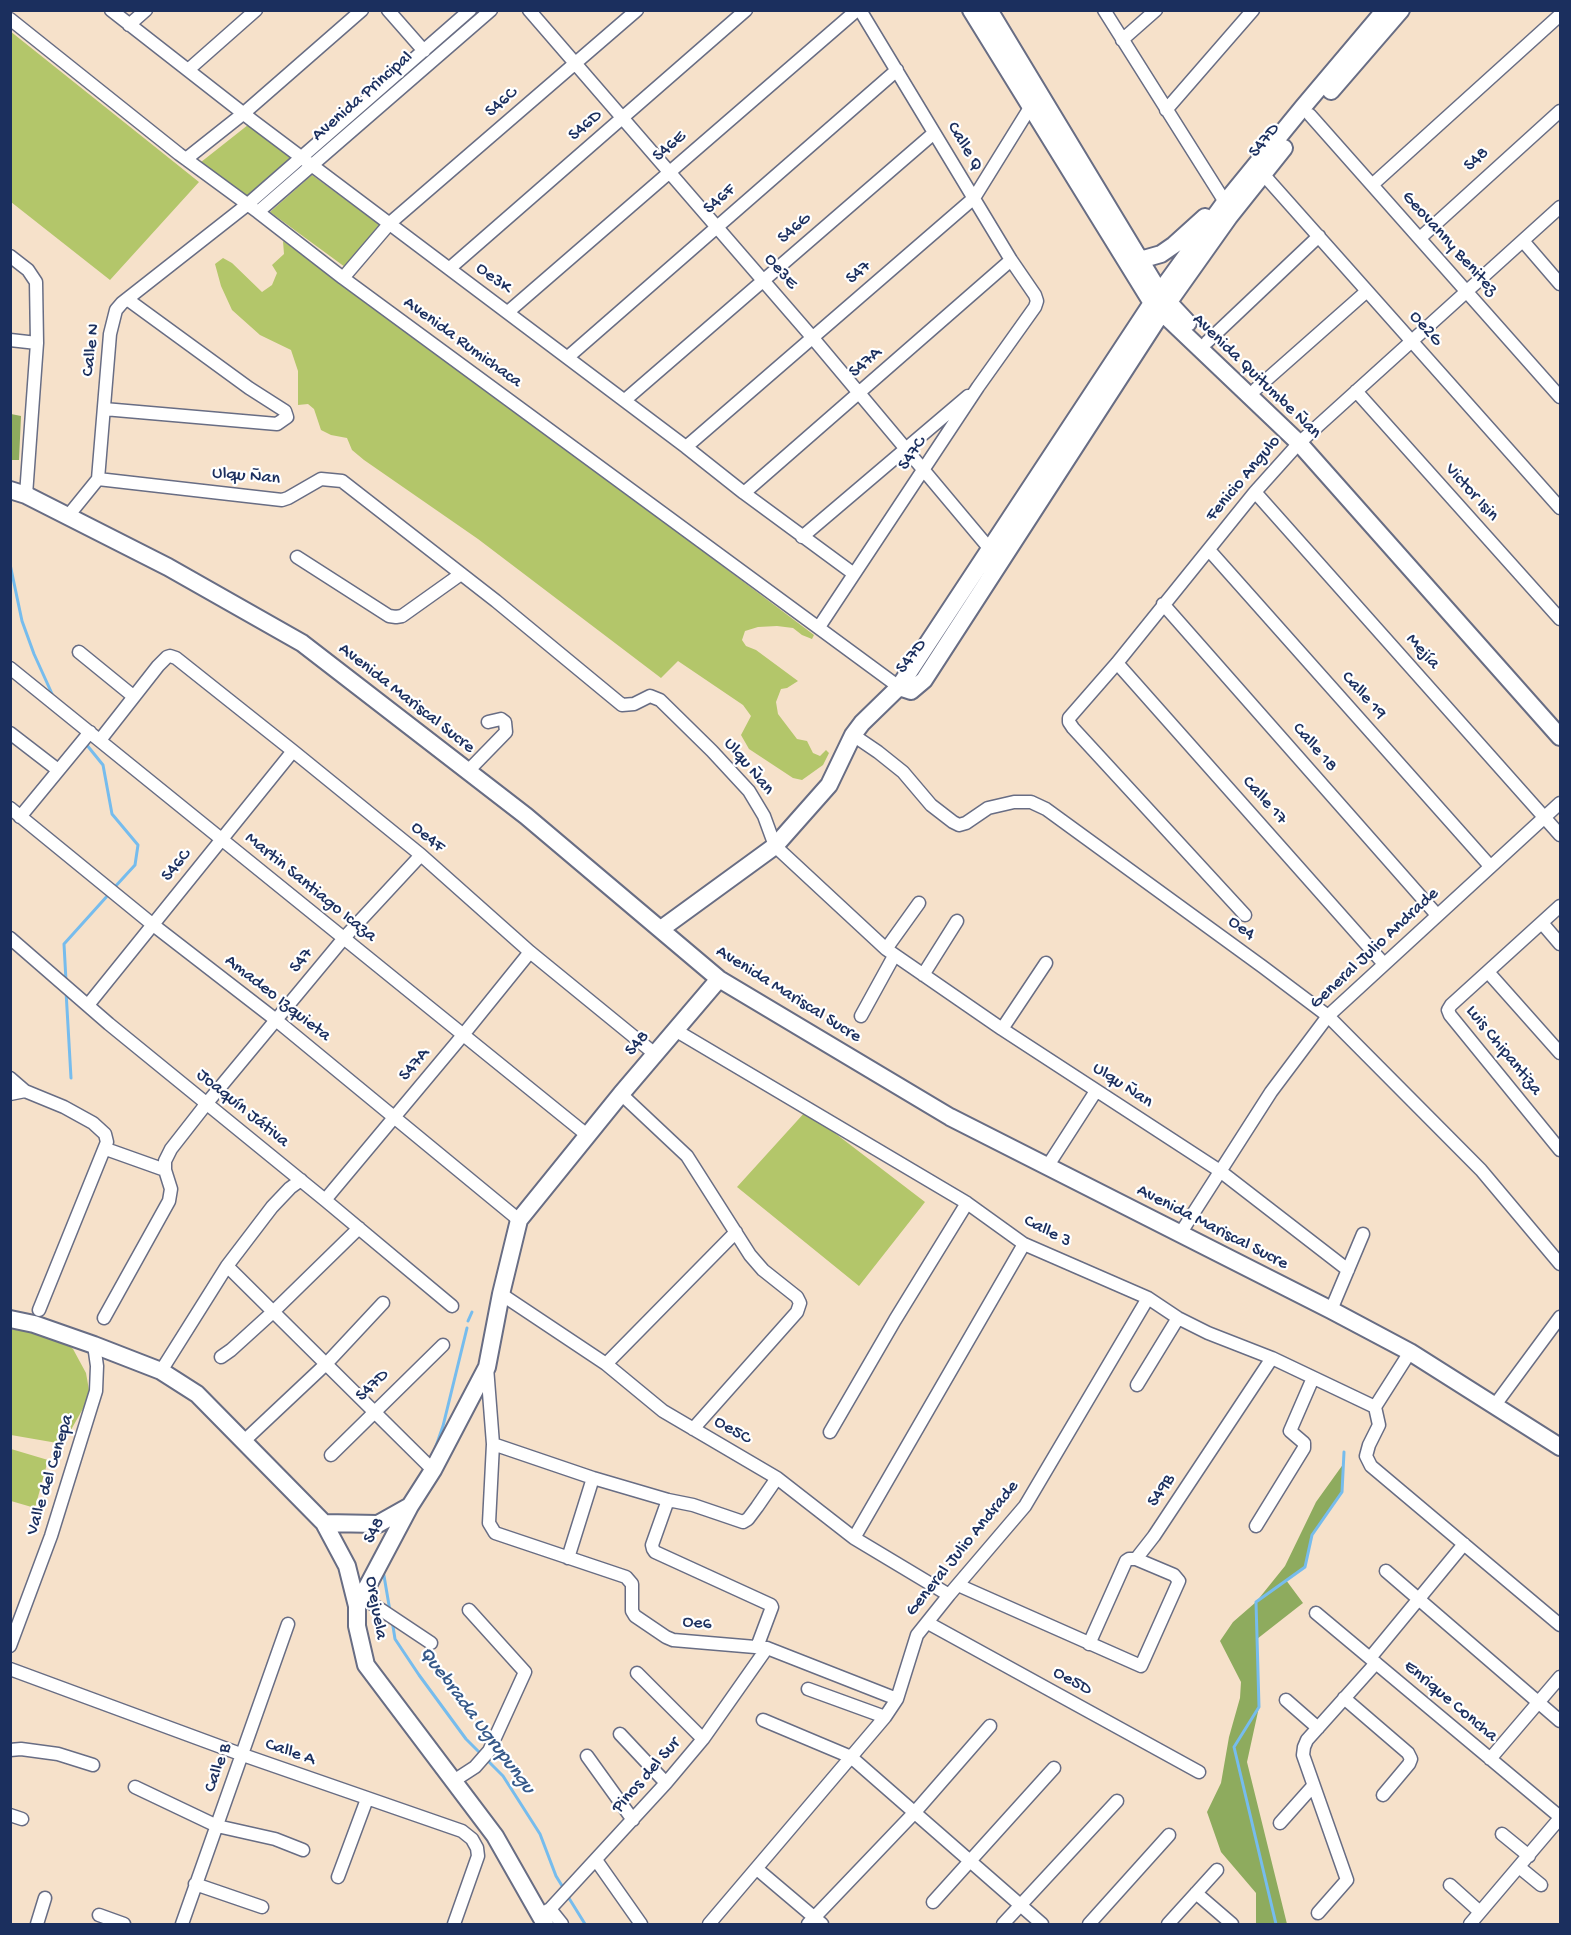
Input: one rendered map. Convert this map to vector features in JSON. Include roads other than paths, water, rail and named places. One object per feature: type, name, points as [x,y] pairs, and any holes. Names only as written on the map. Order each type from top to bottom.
[{"type":"street","name":"Oe3K","points":[[111,10],[390,224],[687,447],[744,493],[854,574]]},
{"type":"street","points":[[129,24],[146,10]]},
{"type":"street","points":[[188,70],[256,10]]},
{"type":"street","points":[[186,159],[244,113],[362,10]]},
{"type":"street","points":[[388,10],[424,51]]},
{"type":"street","name":"Avenida Principal","points":[[258,212],[307,161],[470,10]]},
{"type":"street","name":"Avenida Principal","points":[[248,204],[307,161],[491,10]]},
{"type":"street","name":"Oe3E","points":[[529,10],[812,337],[995,555]]},
{"type":"street","name":"S46C","points":[[343,278],[390,224],[637,10]]},
{"type":"street","name":"S46D","points":[[450,268],[746,10]]},
{"type":"street","name":"Calle Q","points":[[859,10],[1037,301]]},
{"type":"street","name":"S46E","points":[[508,312],[859,10]]},
{"type":"street","name":"Avenida Quitumbe Ñan","points":[[971,10],[1031,106],[1161,303],[1302,440],[1560,737]]},
{"type":"street","name":"Avenida Quitumbe Ñan","points":[[989,10],[1140,260],[1161,303],[1207,342],[1256,389],[1560,721]]},
{"type":"street","points":[[1104,10],[1224,203],[1161,254],[1140,260]]},
{"type":"street","points":[[1122,40],[1156,10]]},
{"type":"street","points":[[1166,110],[1253,10]]},
{"type":"street","name":"S47D","points":[[1161,303],[1310,115],[1385,10]]},
{"type":"street","name":"S47D","points":[[899,687],[911,691],[924,680],[995,555],[1224,203],[1343,68],[1401,10]]},
{"type":"street","points":[[1372,185],[1560,15]]},
{"type":"street","name":"Avenida Rumichaca","points":[[10,19],[186,159],[343,278],[899,687]]},
{"type":"street","name":"S46F","points":[[568,357],[897,70]]},
{"type":"street","name":"S47","points":[[687,447],[974,198],[1031,106]]},
{"type":"street","name":"S48","points":[[1419,238],[1560,111]]},
{"type":"street","name":"Geovanny Benitez","points":[[1310,115],[1560,397]]},
{"type":"street","name":"S46G","points":[[625,400],[934,133]]},
{"type":"street","name":"Oe2G","points":[[1263,174],[1560,508]]},
{"type":"street","name":"Calle N","points":[[98,479],[108,358],[116,310],[127,298],[248,204]]},
{"type":"street","name":"Fenicio Angulo","points":[[1245,915],[1074,728],[1069,718],[1117,663],[1256,492],[1302,440],[1560,207]]},
{"type":"street","points":[[1207,342],[1319,236]]},
{"type":"street","points":[[1523,241],[1560,284]]},
{"type":"street","points":[[10,256],[28,270],[36,282],[37,343],[18,493]]},
{"type":"street","name":"S47A","points":[[744,493],[1011,260]]},
{"type":"street","points":[[1256,389],[1367,291]]},
{"type":"street","points":[[104,409],[277,424],[287,417],[285,411],[249,388],[127,298]]},
{"type":"street","name":"S47C","points":[[819,627],[1037,301]]},
{"type":"street","points":[[10,340],[37,343]]},
{"type":"street","points":[[802,537],[978,387]]},
{"type":"street","name":"Victor Isin","points":[[1356,391],[1560,619]]},
{"type":"street","points":[[68,516],[98,479]]},
{"type":"street","name":"Ulqu Ñan","points":[[98,479],[282,500],[321,479],[342,481],[622,705],[634,704],[650,696],[660,700],[749,791],[764,816],[775,846],[890,952],[1002,1029],[1220,1171],[1348,1270]]},
{"type":"street","name":"Mejía","points":[[1256,492],[1560,835]]},
{"type":"street","name":"Avenida Mariscal Sucre","points":[[18,493],[168,567],[302,643],[526,816],[718,979],[950,1117],[1410,1352],[1560,1447]]},
{"type":"street","name":"Calle 19","points":[[1209,550],[1490,866]]},
{"type":"street","points":[[297,557],[389,616],[396,617],[402,616],[461,574]]},
{"type":"street","name":"Calle 18","points":[[1163,604],[1437,915]]},
{"type":"street","points":[[16,812],[133,696],[79,652]]},
{"type":"street","name":"Oe4F","points":[[133,696],[158,666],[170,656],[176,658],[421,855],[530,952],[656,1054]]},
{"type":"street","name":"Calle 17","points":[[1117,663],[1384,964]]},
{"type":"street","name":"Martin Santiago Icaza","points":[[10,669],[90,737],[223,840],[587,1135]]},
{"type":"street","points":[[661,929],[775,846],[829,785],[853,735],[862,723],[899,687]]},
{"type":"street","points":[[468,771],[506,732],[507,727],[501,719],[488,722]]},
{"type":"street","points":[[10,733],[58,770]]},
{"type":"street","name":"Oe4","points":[[853,735],[903,772],[931,805],[960,825],[988,808],[1001,804],[1023,801],[1046,809],[1328,1016],[1480,1170],[1560,1264]]},
{"type":"street","name":"S46C","points":[[88,1005],[293,751]]},
{"type":"street","name":"General Julio Andrade","points":[[1180,1234],[1271,1092],[1328,1016],[1560,802]]},
{"type":"street","name":"Amadeo Izquieta","points":[[16,812],[152,924],[276,1020],[519,1220]]},
{"type":"street","name":"S47","points":[[165,1170],[165,1161],[171,1149],[207,1103],[344,938],[421,855]]},
{"type":"street","points":[[861,1016],[890,952],[919,903]]},
{"type":"street","name":"Luis Chipantiza","points":[[1560,906],[1448,1010],[1560,1150]]},
{"type":"street","points":[[923,975],[957,921]]},
{"type":"street","points":[[1542,923],[1560,944]]},
{"type":"street","name":"Joaquín Játiva","points":[[10,938],[452,1306]]},
{"type":"street","name":"S47A","points":[[325,1200],[464,1035],[530,952]]},
{"type":"street","points":[[1002,1029],[1046,963]]},
{"type":"street","points":[[1488,972],[1560,1053]]},
{"type":"street","name":"S48","points":[[360,1602],[487,1367],[501,1294],[519,1220],[718,979]]},
{"type":"street","name":"Calle 3","points":[[675,1030],[967,1203],[1024,1244],[1148,1298],[1208,1333],[1272,1358],[1375,1407]]},
{"type":"street","points":[[10,1078],[25,1091],[64,1107],[93,1123],[105,1134],[107,1142],[39,1310]]},
{"type":"street","points":[[10,1094],[25,1091]]},
{"type":"street","points":[[1047,1167],[1096,1091]]},
{"type":"street","points":[[621,1094],[687,1156],[741,1242],[763,1270],[797,1297],[800,1306],[693,1429]]},
{"type":"street","points":[[103,1155],[165,1170],[171,1189],[169,1201],[104,1318]]},
{"type":"street","points":[[161,1371],[227,1266],[272,1207],[301,1180]]},
{"type":"street","points":[[830,1432],[967,1203]]},
{"type":"street","points":[[221,1357],[274,1311],[358,1228]]},
{"type":"street","points":[[606,1364],[736,1232]]},
{"type":"street","points":[[1330,1310],[1363,1234]]},
{"type":"street","points":[[854,1538],[1024,1244]]},
{"type":"street","points":[[227,1266],[433,1470]]},
{"type":"street","name":"Oe5C","points":[[501,1294],[606,1364],[658,1408],[777,1478],[854,1538],[949,1595]]},
{"type":"street","name":"General Julio Andrade","points":[[709,1924],[885,1717],[897,1699],[915,1639],[949,1595],[1025,1506],[1148,1298]]},
{"type":"street","points":[[244,1441],[327,1363],[383,1303]]},
{"type":"street","points":[[1137,1385],[1178,1317]]},
{"type":"street","points":[[1495,1405],[1560,1317]]},
{"type":"street","name":"Orejuela","points":[[10,1319],[34,1324],[94,1344],[161,1371],[197,1394],[324,1523],[347,1566],[360,1602],[357,1626],[366,1665],[495,1836],[545,1916]]},
{"type":"street","name":"Valle del Cenepa","points":[[10,1646],[51,1536],[96,1391],[97,1366],[94,1344]]},
{"type":"street","name":"S47D","points":[[331,1455],[443,1345]]},
{"type":"street","points":[[1410,1352],[1375,1407],[1379,1425],[1369,1445],[1367,1461],[1560,1625]]},
{"type":"street","name":"S49B","points":[[1089,1644],[1123,1565],[1129,1558],[1136,1558],[1154,1536],[1272,1358]]},
{"type":"street","points":[[487,1367],[493,1444],[593,1478],[693,1505],[743,1522],[753,1513],[777,1478]]},
{"type":"street","points":[[1256,1526],[1304,1448],[1304,1443],[1290,1431],[1313,1378]]},
{"type":"street","name":"Oe6","points":[[493,1444],[489,1523],[495,1533],[626,1577],[632,1584],[634,1616],[666,1638],[762,1648],[897,1699]]},
{"type":"street","points":[[568,1558],[593,1478]]},
{"type":"street","name":"Pinos del Sur","points":[[545,1916],[666,1784],[703,1739],[762,1648],[771,1605],[655,1552],[653,1549],[652,1545],[668,1500]]},
{"type":"street","points":[[324,1523],[378,1524],[410,1506]]},
{"type":"street","points":[[1318,1913],[1347,1880],[1303,1755],[1307,1740],[1344,1698],[1464,1544]]},
{"type":"street","points":[[958,1585],[1141,1666],[1179,1581],[1177,1577],[1136,1558]]},
{"type":"street","points":[[1386,1571],[1560,1721]]},
{"type":"street","points":[[360,1602],[431,1644]]},
{"type":"street","points":[[455,1780],[475,1767],[489,1751],[525,1672],[469,1610]]},
{"type":"street","name":"Enrique Concha","points":[[1316,1613],[1560,1818]]},
{"type":"street","name":"Oe5D","points":[[928,1623],[1199,1772]]},
{"type":"street","name":"Calle B","points":[[182,1924],[288,1624]]},
{"type":"street","name":"Calle A","points":[[10,1669],[243,1755],[462,1831],[472,1839],[478,1856],[454,1924]]},
{"type":"street","points":[[637,1673],[703,1739]]},
{"type":"street","points":[[1490,1759],[1560,1677]]},
{"type":"street","points":[[808,1689],[885,1717]]},
{"type":"street","points":[[1344,1698],[1411,1758],[1410,1764],[1383,1795]]},
{"type":"street","points":[[1286,1700],[1318,1728]]},
{"type":"street","points":[[763,1720],[851,1757],[1042,1924]]},
{"type":"street","points":[[757,1869],[815,1922],[990,1726]]},
{"type":"street","points":[[620,1734],[666,1784]]},
{"type":"street","points":[[10,1750],[21,1749],[58,1755],[93,1765]]},
{"type":"street","points":[[587,1756],[633,1820]]},
{"type":"street","points":[[933,1902],[1054,1768]]},
{"type":"street","points":[[1280,1823],[1313,1786]]},
{"type":"street","points":[[135,1787],[217,1826],[275,1839],[303,1850]]},
{"type":"street","points":[[338,1877],[367,1799]]},
{"type":"street","points":[[1003,1924],[1117,1801]]},
{"type":"street","points":[[1470,1924],[1560,1818]]},
{"type":"street","points":[[1502,1834],[1529,1856]]},
{"type":"street","points":[[1089,1924],[1169,1835]]},
{"type":"street","points":[[596,1860],[641,1924]]},
{"type":"street","points":[[1519,1867],[1541,1885]]},
{"type":"street","points":[[1168,1924],[1217,1870]]},
{"type":"street","points":[[195,1884],[262,1907]]},
{"type":"street","points":[[1450,1885],[1480,1912]]},
{"type":"street","points":[[1196,1893],[1232,1924]]},
{"type":"street","points":[[37,1924],[45,1898]]},
{"type":"street","points":[[99,1915],[124,1924]]},
{"type":"street","points":[[545,1916],[561,1924]]},
{"type":"waterway","points":[[10,564],[22,621],[53,696]]},
{"type":"waterway","points":[[86,744],[103,765],[112,814],[138,845],[135,865],[113,889]]},
{"type":"waterway","points":[[66,981],[64,944],[109,894]]},
{"type":"waterway","points":[[66,991],[71,1078]]},
{"type":"waterway","name":"Quebrada Ugrupungu","points":[[468,1321],[472,1312]]},
{"type":"waterway","name":"Quebrada Ugrupungu","points":[[434,1452],[443,1426],[467,1328]]},
{"type":"waterway","points":[[1276,1924],[1234,1747],[1259,1707],[1256,1602],[1305,1567],[1312,1535],[1342,1492],[1344,1452]]},
{"type":"waterway","name":"Quebrada Ugrupungu","points":[[383,1570],[390,1611]]},
{"type":"waterway","name":"Quebrada Ugrupungu","points":[[392,1620],[395,1639],[466,1739],[482,1755]]},
{"type":"waterway","name":"Quebrada Ugrupungu","points":[[487,1760],[503,1776],[540,1834],[556,1876],[564,1889]]},
{"type":"waterway","name":"Quebrada Ugrupungu","points":[[567,1895],[585,1924]]}]
